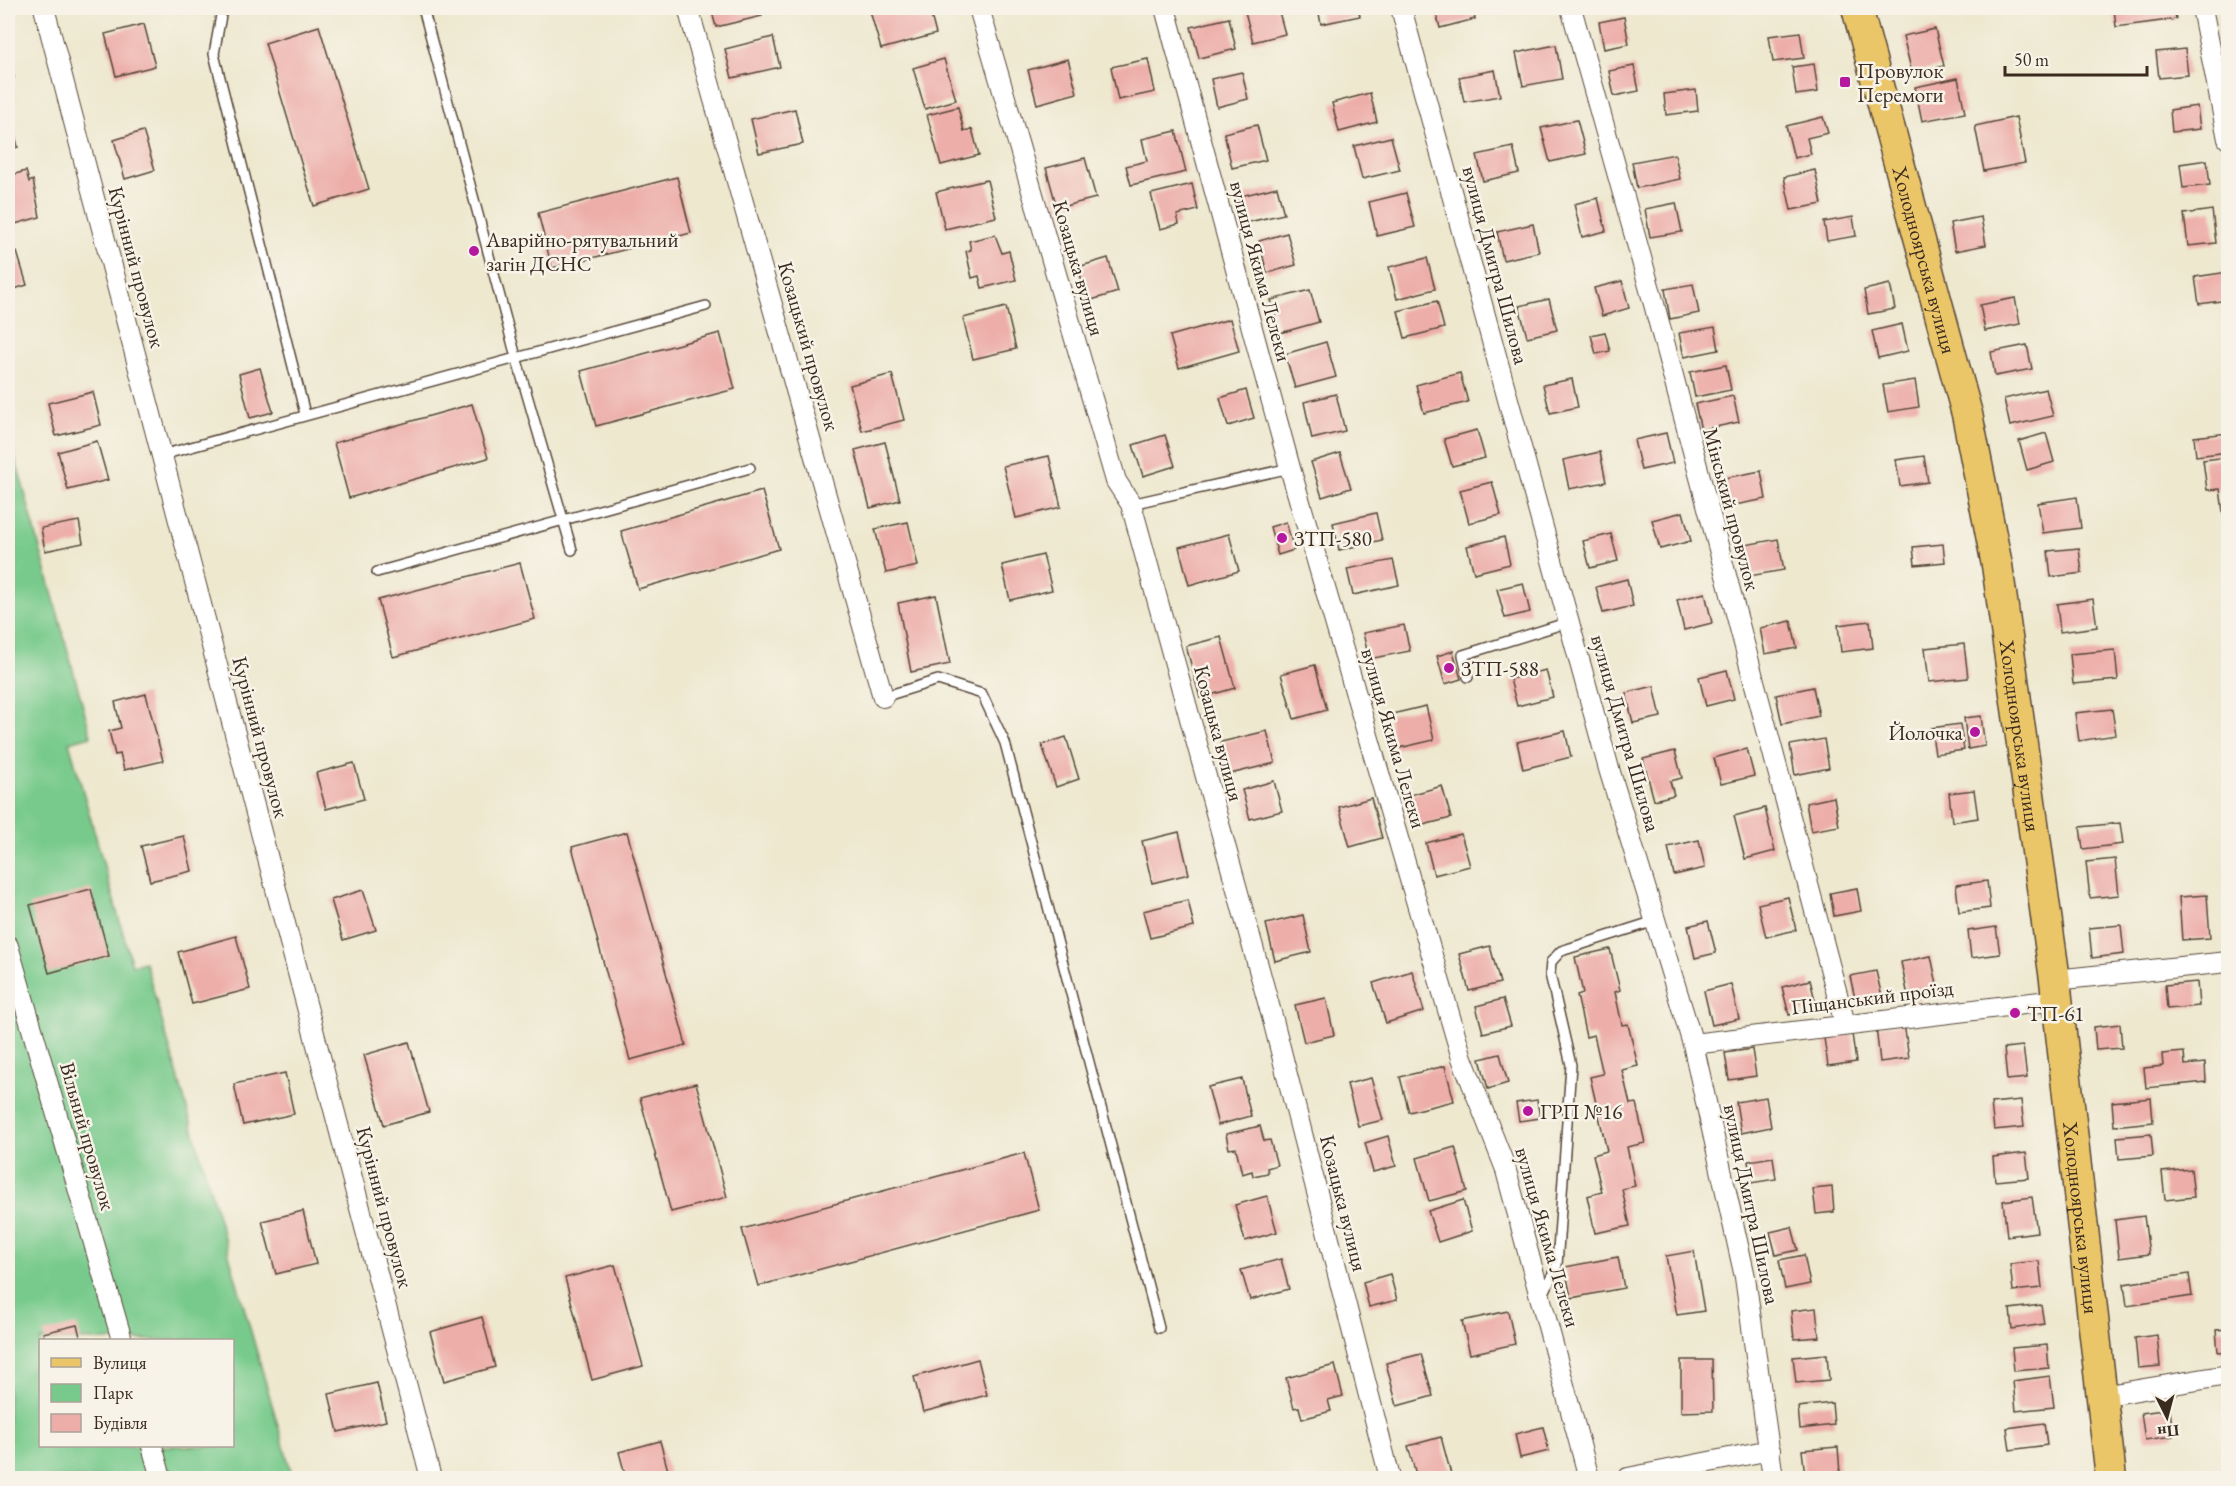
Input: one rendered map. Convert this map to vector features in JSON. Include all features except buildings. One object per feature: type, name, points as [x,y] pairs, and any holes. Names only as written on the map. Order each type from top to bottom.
[{"type":"main road","name":"Холодноярська вулиця","points":[[1857,8],[1967,414],[1997,565],[2056,990],[2111,1479]]},
{"type":"street","name":"Курінний провулок","points":[[45,8],[431,1479]]},
{"type":"street","name":"Козацький провулок","points":[[688,8],[884,697]]},
{"type":"street","name":"Козацька вулиця","points":[[980,8],[1116,481],[1131,504],[1273,1020],[1390,1479]]},
{"type":"street","name":"вулиця Якима Лелеки","points":[[1165,8],[1290,468],[1462,1058],[1505,1167],[1542,1297],[1589,1479]]},
{"type":"street","name":"вулиця Дмитра Шилова","points":[[1401,8],[1609,769],[1694,1044],[1745,1277],[1773,1479]]},
{"type":"street","name":"Мінський провулок","points":[[1571,8],[1654,304],[1845,1024]]},
{"type":"street","points":[[2202,8],[2229,139]]},
{"type":"street","name":"Вільний провулок","points":[[8,946],[121,1339]]},
{"type":"street","name":"Піщанський проїзд","points":[[1694,1044],[1845,1024],[2229,962]]},
{"type":"street","points":[[2102,1396],[2229,1375]]},
{"type":"street","points":[[152,1447],[161,1479]]},
{"type":"street","points":[[1628,1479],[1770,1450]]},
{"type":"lane","points":[[228,8],[222,10],[214,54],[304,414]]},
{"type":"lane","points":[[423,8],[516,357],[572,550]]},
{"type":"lane","points":[[162,455],[304,414],[706,306]]},
{"type":"lane","points":[[377,572],[750,468]]},
{"type":"lane","points":[[1131,504],[1290,468]]},
{"type":"lane","points":[[1468,677],[1463,655],[1569,622]]},
{"type":"lane","points":[[884,697],[938,680],[982,694],[1005,743],[1159,1328]]},
{"type":"lane","points":[[1542,1297],[1557,1265],[1571,1065],[1550,974],[1551,962],[1561,951],[1655,921]]},
{"type":"green space","points":[[8,431],[91,736],[69,742],[132,965],[145,962],[293,1478],[8,1478]]},
{"type":"place","name":"Провулок Перемоги","points":[[1845,82]]},
{"type":"place","name":"Аварійно-рятувальний загін ДСНС","points":[[474,251]]},
{"type":"place","name":"ЗТП-580","points":[[1282,538]]},
{"type":"place","name":"ЗТП-588","points":[[1449,668]]},
{"type":"place","name":"Йолочка","points":[[1975,732]]},
{"type":"place","name":"ТП-61","points":[[2015,1013]]},
{"type":"place","name":"ГРП №16","points":[[1528,1111]]}]
